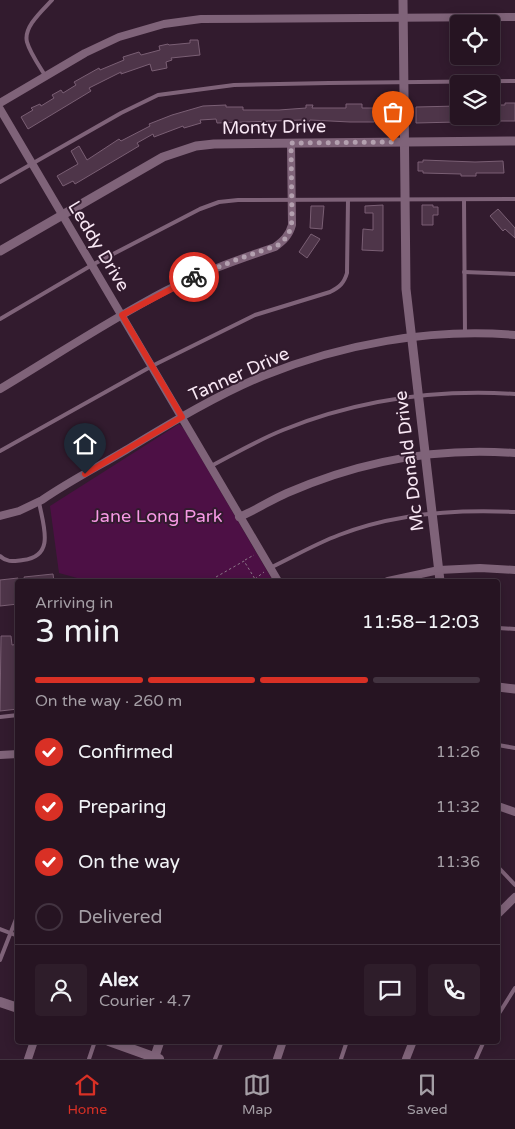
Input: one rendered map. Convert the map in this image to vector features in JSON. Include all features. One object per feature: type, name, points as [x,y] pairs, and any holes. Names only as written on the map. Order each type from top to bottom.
[{"type":"main road","points":[[0,1002],[15,1007]]},
{"type":"main road","points":[[117,1044],[156,1058]]},
{"type":"street","name":"Mc Donald Drive","points":[[403,0],[406,289],[440,579]]},
{"type":"street","points":[[0,103],[94,49],[115,39],[164,24],[201,19],[515,17]]},
{"type":"street","name":"Leddy Drive","points":[[0,109],[277,579]]},
{"type":"street","name":"Monty Drive","points":[[0,251],[163,157],[182,150],[214,144],[515,141]]},
{"type":"street","points":[[0,388],[166,291],[203,274],[278,245],[287,237],[292,221],[291,143]]},
{"type":"street","name":"Tanner Drive","points":[[0,516],[39,502],[182,417],[233,390],[296,364],[367,344],[411,338],[465,334],[515,336]]},
{"type":"street","points":[[239,517],[286,493],[337,473],[383,461],[425,454],[466,451],[515,453]]},
{"type":"street","points":[[397,579],[439,570],[480,568],[515,570]]},
{"type":"street","points":[[500,686],[515,689]]},
{"type":"street","points":[[0,756],[15,754]]},
{"type":"street","points":[[500,807],[515,812]]},
{"type":"street","points":[[500,912],[515,897]]},
{"type":"street","points":[[28,1059],[33,1044]]},
{"type":"street","points":[[156,1058],[159,1044]]},
{"type":"street","points":[[277,1059],[282,1044]]},
{"type":"street","points":[[406,1059],[412,1044]]},
{"type":"lane","points":[[46,77],[26,42],[30,27],[52,0]]},
{"type":"lane","points":[[0,182],[121,113],[158,95],[234,85],[515,81]]},
{"type":"lane","points":[[0,319],[92,265],[200,209],[219,202],[238,200],[515,199]]},
{"type":"lane","points":[[0,451],[152,366],[255,315],[330,292],[339,287],[344,282],[348,273],[348,200]]},
{"type":"lane","points":[[464,200],[465,334]]},
{"type":"lane","points":[[464,272],[515,274]]},
{"type":"lane","points":[[210,466],[282,431],[330,413],[380,401],[418,395],[484,392],[515,394]]},
{"type":"lane","points":[[0,556],[10,561],[32,559],[39,555],[44,548],[45,539],[39,502]]},
{"type":"lane","points":[[270,568],[338,535],[412,515],[432,512],[482,510],[515,512]]},
{"type":"lane","points":[[500,628],[515,629]]},
{"type":"lane","points":[[0,717],[15,715]]},
{"type":"lane","points":[[500,745],[515,748]]},
{"type":"lane","points":[[500,869],[515,885]]},
{"type":"lane","points":[[0,960],[15,921]]},
{"type":"lane","points":[[0,930],[15,935]]},
{"type":"lane","points":[[500,1012],[515,988]]},
{"type":"lane","points":[[89,1059],[94,1044]]},
{"type":"lane","points":[[215,1059],[221,1044]]},
{"type":"lane","points":[[340,1059],[346,1044]]},
{"type":"lane","points":[[476,1059],[483,1044]]},
{"type":"path","points":[[218,579],[216,577],[254,555]]},
{"type":"path","points":[[244,561],[255,579],[270,568]]},
{"type":"green space","name":"Jane Long Park","points":[[179,424],[184,429],[272,579],[81,579],[59,573],[50,506]]},
{"type":"building","points":[[190,40],[198,40],[200,55],[171,58],[172,60],[166,62],[167,68],[152,71],[150,64],[121,74],[121,72],[89,88],[91,91],[28,129],[21,117],[33,110],[31,108],[40,104],[41,106],[54,98],[52,95],[61,90],[63,93],[76,85],[74,82],[99,68],[100,70],[124,60],[123,57],[139,52],[141,55],[160,50],[159,46],[168,44],[190,43]]},
{"type":"building","points":[[505,103],[515,103],[515,121],[500,121],[500,105],[505,105]]},
{"type":"building","points":[[346,104],[362,104],[362,108],[388,108],[389,120],[350,122],[310,120],[308,124],[302,124],[302,120],[217,123],[216,119],[200,120],[201,123],[184,128],[183,126],[154,137],[153,134],[137,143],[139,146],[75,184],[73,181],[63,186],[57,176],[78,164],[71,151],[79,146],[87,160],[119,139],[121,141],[150,126],[149,124],[203,106],[226,105],[226,107],[243,107],[243,110],[279,110],[306,108],[306,105],[313,105],[312,108],[346,108]]},
{"type":"building","points":[[450,106],[450,122],[416,123],[416,107]]},
{"type":"building","points":[[423,160],[503,161],[504,173],[476,173],[476,176],[461,176],[461,174],[423,173],[423,171],[418,171],[418,162],[423,162]]},
{"type":"building","points":[[383,205],[383,251],[362,250],[363,229],[373,230],[373,213],[365,213],[365,206]]},
{"type":"building","points":[[422,205],[438,207],[438,215],[433,215],[433,225],[422,225]]},
{"type":"building","points":[[311,206],[324,206],[322,229],[310,228]]},
{"type":"building","points":[[498,209],[515,228],[515,238],[505,229],[503,231],[490,216]]},
{"type":"building","points":[[311,234],[320,239],[307,258],[299,252]]},
{"type":"building","points":[[53,574],[54,579],[24,579],[24,577]]},
{"type":"building","points":[[18,578],[15,579],[15,604],[0,606],[0,580]]},
{"type":"building","points":[[1,636],[11,636],[12,645],[15,644],[15,709],[0,711]]},
{"type":"way so far","points":[[194,277],[275,247],[287,237],[292,225],[291,143],[393,142]]},
{"type":"route","points":[[85,474],[182,417],[122,315],[194,277]]}]
